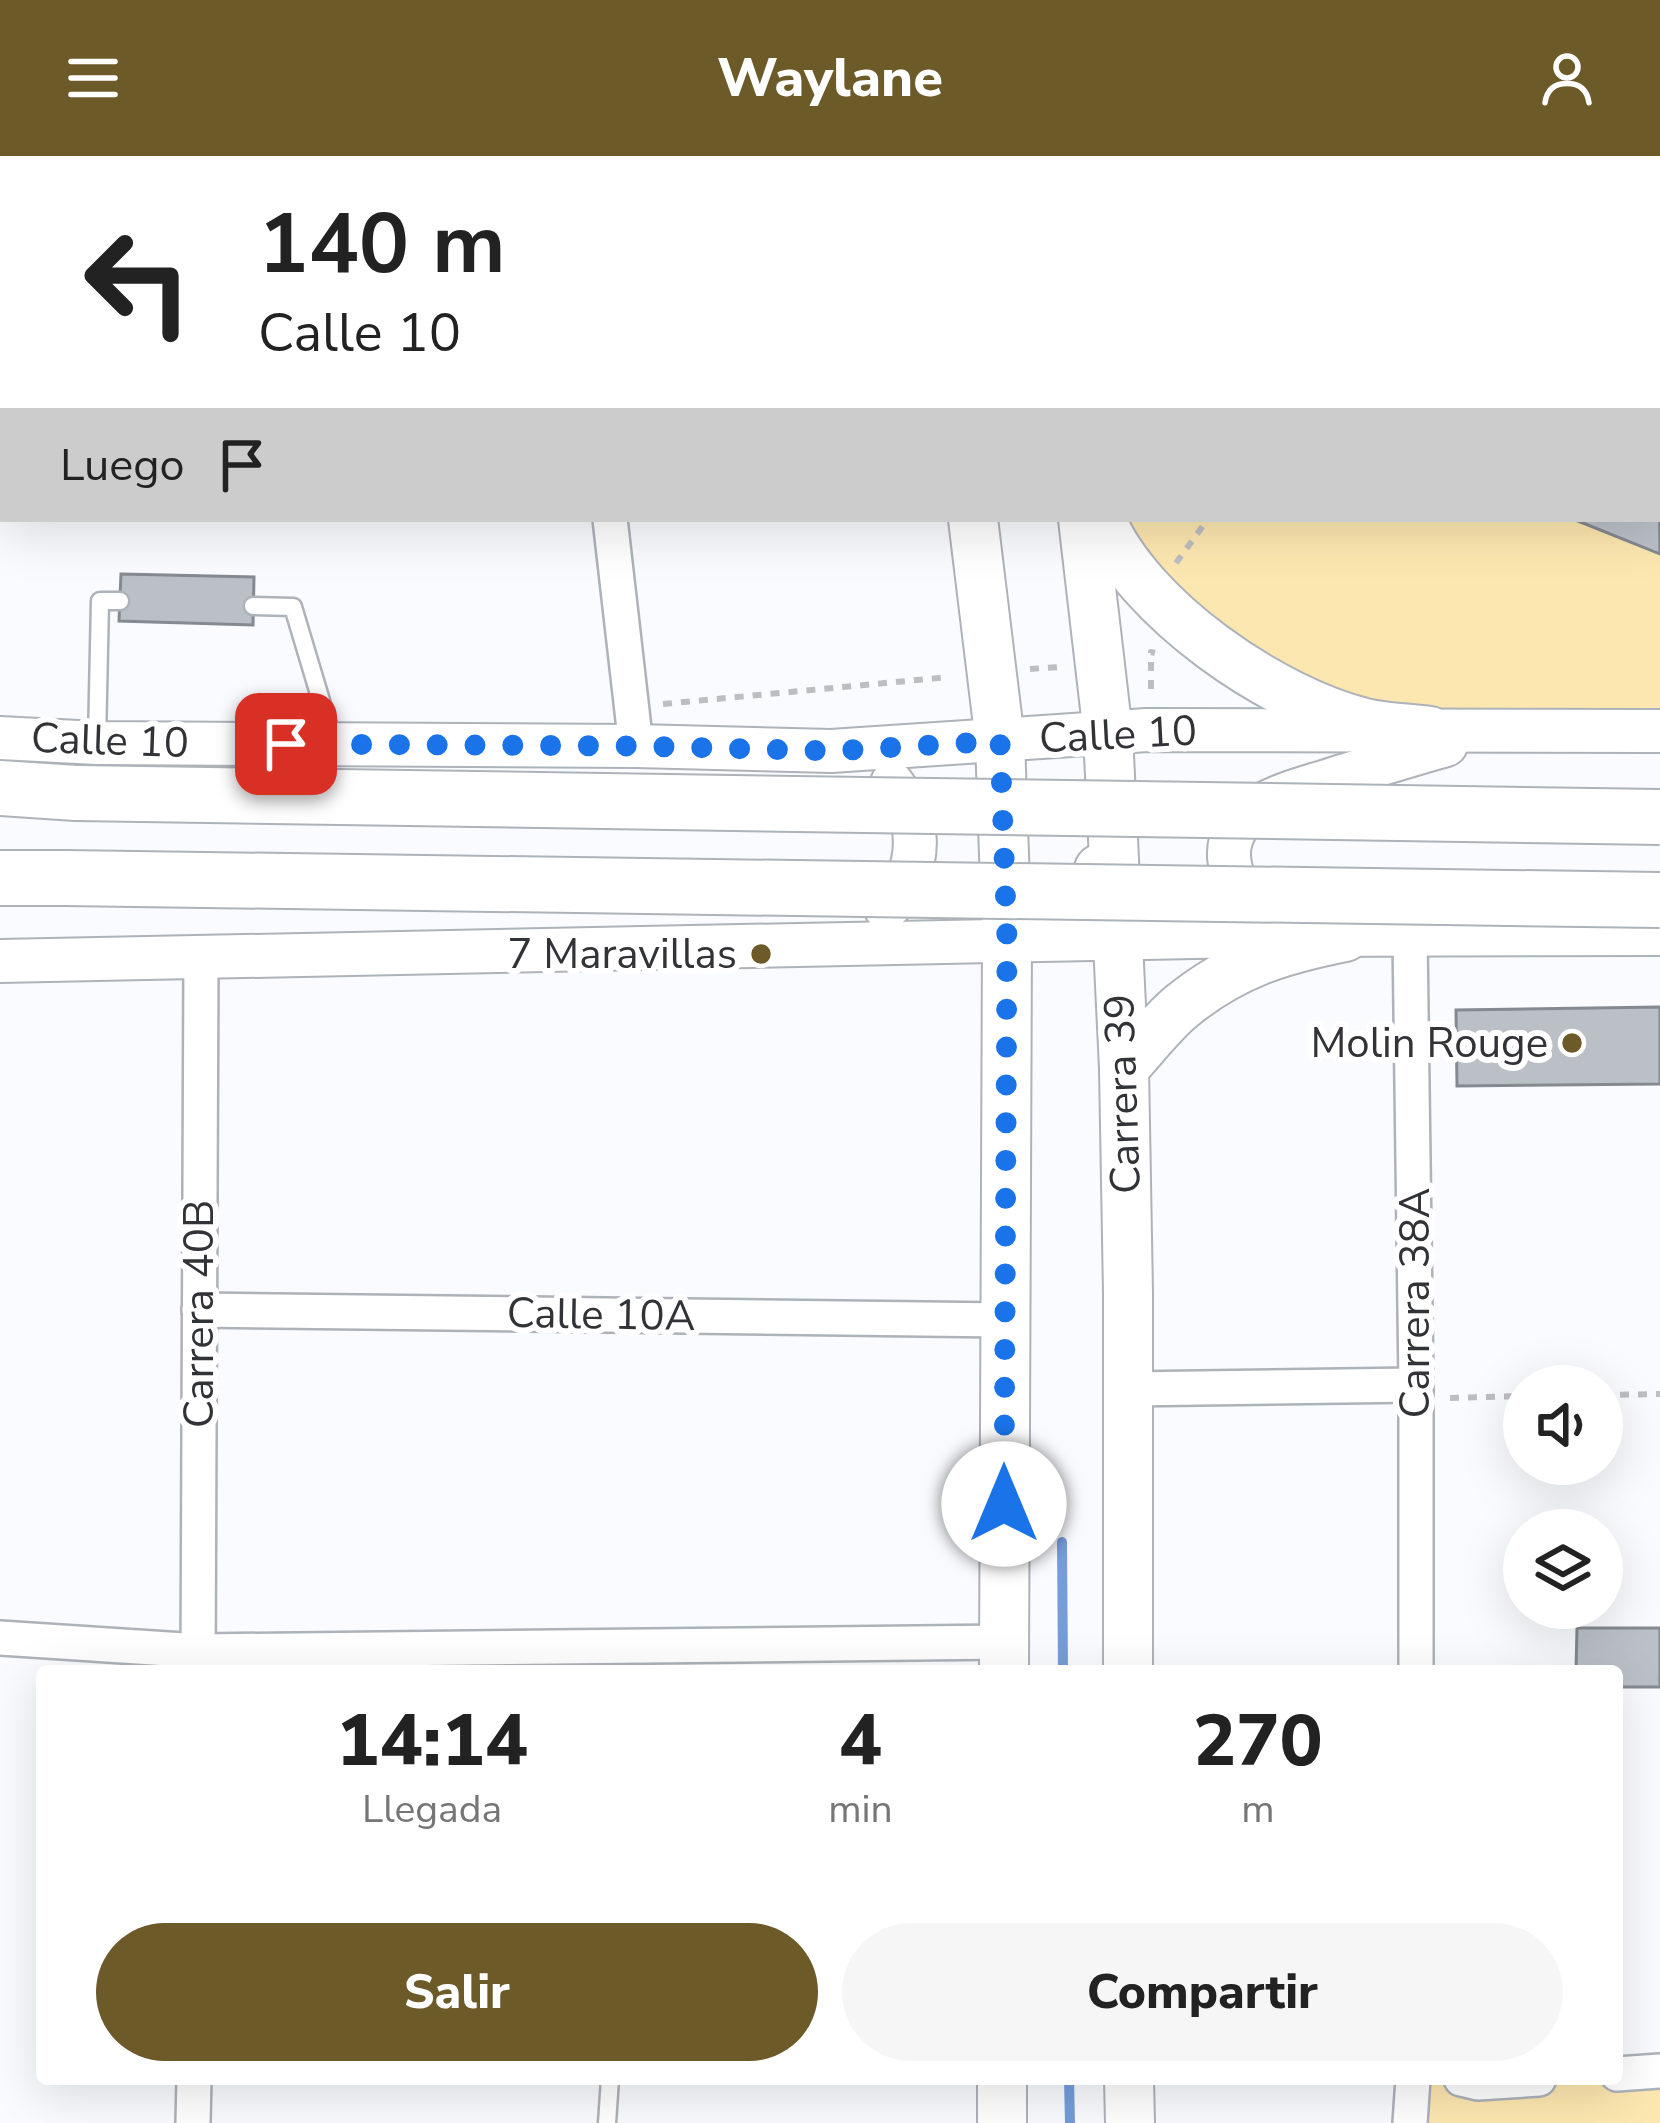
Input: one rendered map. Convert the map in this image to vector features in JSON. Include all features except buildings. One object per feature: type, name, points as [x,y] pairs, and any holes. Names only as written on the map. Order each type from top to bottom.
[{"type":"main road","points":[[974,522],[1000,741],[1007,940],[1004,1657]]},
{"type":"main road","name":"Carrera 39","points":[[1083,522],[1108,734],[1124,1068],[1128,1665]]},
{"type":"main road","points":[[1102,522],[1146,586],[1196,635],[1246,671],[1304,702],[1366,723],[1430,730]]},
{"type":"main road","name":"Calle 10","points":[[0,788],[76,793],[1660,817]]},
{"type":"main road","points":[[1007,940],[1042,928],[1073,908],[1096,881],[1113,813]]},
{"type":"main road","points":[[0,878],[1660,900]]},
{"type":"main road","points":[[1124,1068],[1179,1008],[1231,973],[1286,949],[1345,937]]},
{"type":"main road","points":[[1001,2123],[1002,2085]]},
{"type":"main road","points":[[1130,2085],[1130,2123]]},
{"type":"street","points":[[610,522],[633,727]]},
{"type":"street","name":"Calle 10","points":[[0,737],[97,743],[334,745],[633,727],[831,751],[1147,730],[1660,731]]},
{"type":"street","points":[[1292,935],[1262,916],[1234,883],[1230,845],[1246,817],[1291,793],[1496,731]]},
{"type":"street","points":[[815,943],[864,926],[893,904],[910,874],[916,839],[908,805],[887,776],[856,757],[831,751]]},
{"type":"street","points":[[0,961],[1292,935],[1660,934]]},
{"type":"street","name":"Carrera 38A","points":[[1410,936],[1415,1665]]},
{"type":"street","name":"Carrera 40B","points":[[198,1661],[201,958]]},
{"type":"street","name":"Calle 10A","points":[[199,1310],[1004,1320]]},
{"type":"street","points":[[1127,1388],[1416,1392]]},
{"type":"street","points":[[0,1637],[198,1661],[1004,1657]]},
{"type":"street","points":[[1623,2074],[1660,2072]]},
{"type":"street","points":[[194,2085],[194,2123]]},
{"type":"street","points":[[1410,2123],[1413,2085]]},
{"type":"lane","points":[[97,743],[100,601],[120,601]]},
{"type":"lane","points":[[253,606],[293,608],[334,745]]},
{"type":"lane","points":[[608,2123],[610,2085]]},
{"type":"path","points":[[1174,566],[1206,522]]},
{"type":"path","points":[[1150,690],[1151,652],[1164,654]]},
{"type":"path","points":[[1020,670],[1064,666]]},
{"type":"path","points":[[633,727],[952,676]]},
{"type":"path","points":[[1416,1392],[1503,1395]]},
{"type":"path","points":[[1623,1395],[1660,1394]]},
{"type":"shaded area","points":[[1104,522],[1660,522],[1660,731],[1304,702]]},
{"type":"shaded area","points":[[1660,2071],[1660,2123],[1410,2123],[1413,2085],[1623,2085],[1623,2078]]},
{"type":"waterway","points":[[1062,1542],[1063,1665]]},
{"type":"waterway","points":[[1069,2085],[1070,2123]]},
{"type":"place","name":"7 Maravillas","points":[[761,954]]},
{"type":"place","name":"Molin Rouge","points":[[1572,1043]]},
{"type":"route","points":[[286,744],[831,751],[1000,741],[1007,940],[1004,1504]]}]
